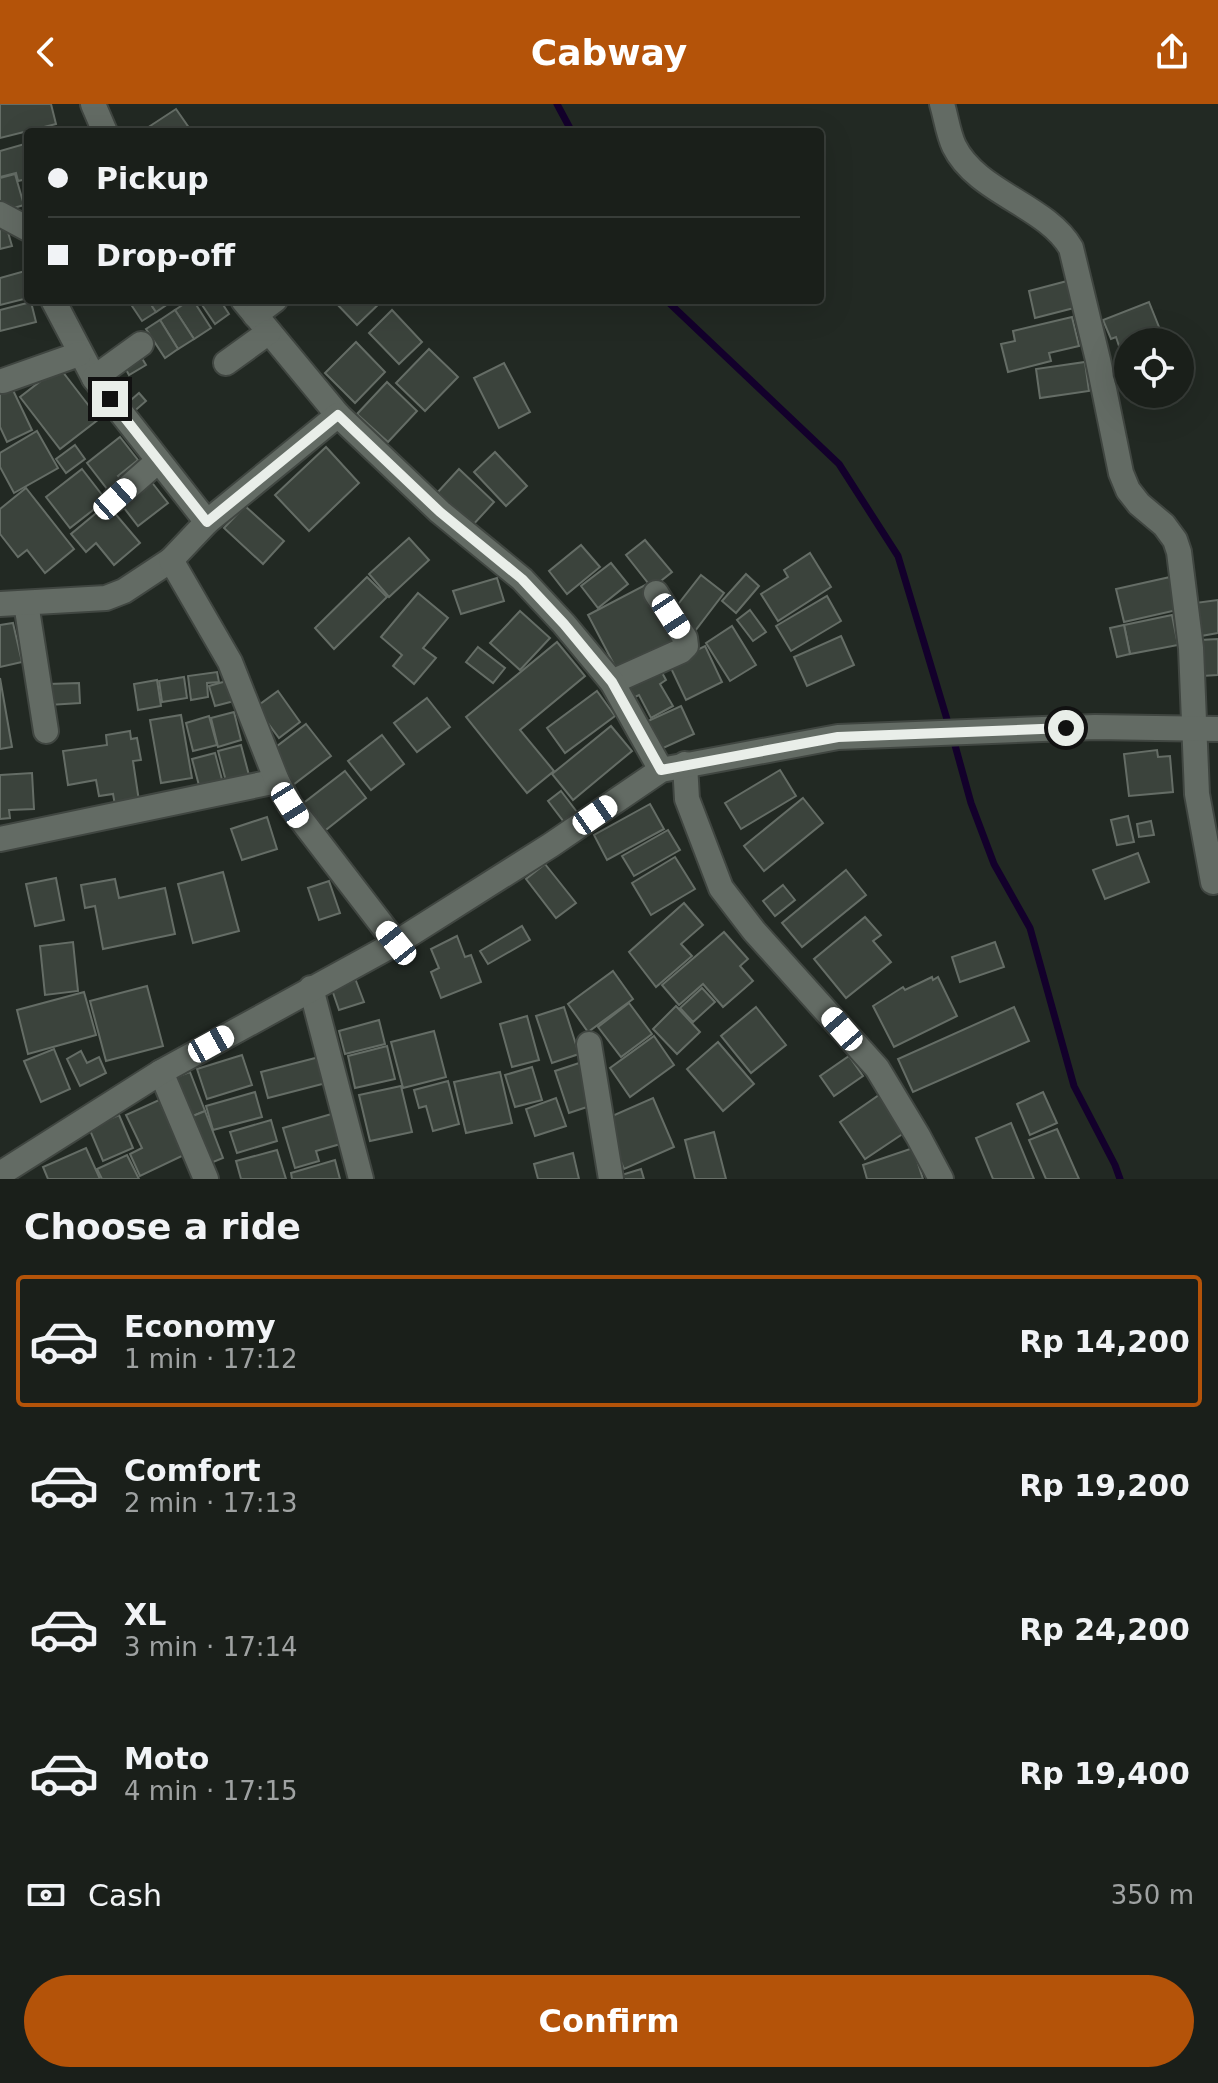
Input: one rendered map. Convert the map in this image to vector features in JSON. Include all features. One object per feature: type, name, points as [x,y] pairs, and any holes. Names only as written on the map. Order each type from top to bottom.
[{"type":"street","points":[[93,104],[103,128]]},
{"type":"street","points":[[942,104],[955,147],[971,168],[1050,227],[1071,248],[1121,473],[1128,490],[1139,504],[1164,525],[1175,540],[1206,728],[1198,809],[1213,882]]},
{"type":"street","points":[[0,214],[24,227]]},
{"type":"street","points":[[55,304],[94,378],[207,522]]},
{"type":"street","points":[[226,363],[256,316],[338,415],[429,503],[522,579],[564,624],[612,682],[661,770]]},
{"type":"street","points":[[94,378],[141,344]]},
{"type":"street","points":[[3,381],[79,354]]},
{"type":"street","points":[[0,604],[106,598],[124,591],[171,560],[207,522],[338,415]]},
{"type":"street","points":[[115,499],[158,461]]},
{"type":"street","points":[[171,560],[230,662],[277,781],[301,822],[396,943]]},
{"type":"street","points":[[612,682],[686,646],[685,638],[656,593]]},
{"type":"street","points":[[26,603],[46,731]]},
{"type":"street","points":[[0,1174],[161,1072],[396,943],[551,845],[661,770],[838,737],[1095,727],[1206,728]]},
{"type":"street","points":[[685,764],[687,799],[721,888],[754,931],[877,1068],[941,1179]]},
{"type":"street","points":[[0,839],[277,781]]},
{"type":"street","points":[[311,988],[361,1179]]},
{"type":"street","points":[[589,1044],[611,1179]]},
{"type":"street","points":[[161,1072],[206,1179]]},
{"type":"building","points":[[0,104],[51,104],[56,124],[24,128],[24,132],[0,138]]},
{"type":"building","points":[[176,109],[189,128],[147,128]]},
{"type":"building","points":[[24,144],[24,180],[18,181],[16,173],[0,177],[0,151]]},
{"type":"building","points":[[15,174],[24,205],[0,212],[0,178]]},
{"type":"building","points":[[5,222],[12,246],[0,249],[0,223]]},
{"type":"building","points":[[24,271],[24,299],[0,305],[0,278]]},
{"type":"building","points":[[1067,281],[1074,308],[1035,318],[1029,291]]},
{"type":"building","points":[[1149,302],[1159,328],[1114,328],[1114,338],[1111,339],[1103,320]]},
{"type":"building","points":[[32,304],[36,322],[0,331],[0,310]]},
{"type":"building","points":[[131,304],[151,304],[156,312],[142,321]]},
{"type":"building","points":[[151,304],[168,304],[156,312]]},
{"type":"building","points":[[184,304],[196,304],[211,328],[194,339],[175,310]]},
{"type":"building","points":[[201,304],[223,304],[229,314],[215,324]]},
{"type":"building","points":[[337,304],[379,304],[357,325]]},
{"type":"building","points":[[175,310],[194,339],[178,349],[160,320]]},
{"type":"building","points":[[392,310],[422,342],[399,364],[369,333]]},
{"type":"building","points":[[1072,317],[1079,346],[1049,353],[1051,361],[1008,372],[1001,344],[1015,341],[1013,331]]},
{"type":"building","points":[[160,320],[178,349],[165,358],[146,329]]},
{"type":"building","points":[[356,342],[385,372],[355,403],[325,373]]},
{"type":"building","points":[[429,349],[458,377],[425,411],[396,383]]},
{"type":"building","points":[[140,355],[146,365],[129,375],[123,364]]},
{"type":"building","points":[[1085,362],[1089,391],[1040,398],[1036,369]]},
{"type":"building","points":[[504,363],[530,412],[499,428],[474,378]]},
{"type":"building","points":[[59,367],[99,419],[60,449],[20,397]]},
{"type":"building","points":[[387,382],[417,411],[388,442],[357,414]]},
{"type":"building","points":[[11,386],[32,430],[7,442],[0,427],[0,391]]},
{"type":"building","points":[[139,393],[146,401],[131,414],[124,406]]},
{"type":"building","points":[[37,431],[58,468],[14,493],[0,467],[0,453]]},
{"type":"building","points":[[120,437],[138,460],[118,476],[124,483],[111,494],[87,463]]},
{"type":"building","points":[[75,445],[85,459],[66,473],[56,459]]},
{"type":"building","points":[[326,447],[359,483],[309,531],[275,495]]},
{"type":"building","points":[[495,452],[527,486],[506,506],[474,472]]},
{"type":"building","points":[[82,469],[106,500],[70,528],[46,497]]},
{"type":"building","points":[[459,469],[494,502],[471,527],[436,494]]},
{"type":"building","points":[[150,480],[168,503],[138,526],[121,504]]},
{"type":"building","points":[[26,488],[74,549],[45,573],[27,550],[18,557],[0,534],[0,509]]},
{"type":"building","points":[[107,504],[140,543],[114,565],[96,543],[86,552],[71,534]]},
{"type":"building","points":[[245,506],[284,541],[263,564],[224,528]]},
{"type":"building","points":[[409,538],[429,560],[389,597],[369,574]]},
{"type":"building","points":[[645,540],[672,572],[652,588],[626,555]]},
{"type":"building","points":[[581,545],[600,567],[567,594],[549,571]]},
{"type":"building","points":[[810,553],[831,587],[778,621],[761,594],[788,577],[784,570]]},
{"type":"building","points":[[611,563],[628,584],[598,608],[581,586]]},
{"type":"building","points":[[746,574],[759,586],[736,613],[722,601]]},
{"type":"building","points":[[701,575],[724,593],[695,631],[672,612]]},
{"type":"building","points":[[367,577],[387,597],[334,649],[315,628]]},
{"type":"building","points":[[1170,577],[1177,610],[1124,622],[1116,589]]},
{"type":"building","points":[[497,578],[504,601],[461,614],[453,591]]},
{"type":"building","points":[[647,584],[678,643],[619,674],[588,615]]},
{"type":"building","points":[[418,593],[448,618],[423,648],[436,658],[414,684],[393,666],[402,655],[381,637]]},
{"type":"building","points":[[827,596],[841,621],[791,651],[776,626]]},
{"type":"building","points":[[1218,600],[1218,633],[1201,636],[1195,603]]},
{"type":"building","points":[[750,610],[766,632],[753,641],[737,620]]},
{"type":"building","points":[[520,611],[550,638],[520,670],[490,643]]},
{"type":"building","points":[[1172,615],[1178,645],[1130,654],[1124,625]]},
{"type":"building","points":[[13,623],[22,662],[0,667],[0,625]]},
{"type":"building","points":[[1124,625],[1130,654],[1117,657],[1110,628]]},
{"type":"building","points":[[732,626],[756,665],[730,681],[706,643]]},
{"type":"building","points":[[841,636],[854,665],[807,686],[794,657]]},
{"type":"building","points":[[1218,639],[1218,675],[1202,676],[1200,640]]},
{"type":"building","points":[[557,642],[585,676],[520,730],[554,771],[527,793],[466,717]]},
{"type":"building","points":[[705,646],[722,682],[686,700],[669,664]]},
{"type":"building","points":[[478,647],[505,668],[493,683],[466,662]]},
{"type":"building","points":[[659,667],[666,680],[660,684],[673,706],[651,718],[639,695],[633,698],[626,685]]},
{"type":"building","points":[[217,672],[219,682],[207,683],[208,697],[191,700],[188,676]]},
{"type":"building","points":[[184,677],[187,698],[162,702],[159,681]]},
{"type":"building","points":[[0,678],[12,747],[0,749]]},
{"type":"building","points":[[237,678],[242,699],[215,706],[209,686]]},
{"type":"building","points":[[157,680],[161,706],[138,710],[134,684]]},
{"type":"building","points":[[79,683],[80,703],[49,705],[48,684]]},
{"type":"building","points":[[278,691],[300,722],[279,738],[256,707]]},
{"type":"building","points":[[597,691],[615,716],[565,753],[547,728]]},
{"type":"building","points":[[427,698],[450,727],[417,752],[394,723]]},
{"type":"building","points":[[681,706],[694,734],[661,749],[648,721]]},
{"type":"building","points":[[234,712],[241,740],[218,747],[211,718]]},
{"type":"building","points":[[181,715],[192,778],[161,783],[150,720]]},
{"type":"building","points":[[209,716],[217,745],[193,751],[186,723]]},
{"type":"building","points":[[306,724],[331,756],[293,785],[268,753]]},
{"type":"building","points":[[611,726],[632,751],[573,800],[552,774]]},
{"type":"building","points":[[130,731],[131,739],[137,738],[141,760],[133,761],[139,801],[115,805],[113,794],[99,796],[96,780],[68,785],[63,751],[107,745],[106,735]]},
{"type":"building","points":[[382,735],[404,764],[371,790],[348,761]]},
{"type":"building","points":[[241,745],[250,779],[227,785],[218,751]]},
{"type":"building","points":[[1157,750],[1158,757],[1170,756],[1173,792],[1129,796],[1124,754]]},
{"type":"building","points":[[215,753],[224,787],[201,793],[192,759]]},
{"type":"building","points":[[780,770],[796,796],[741,829],[725,803]]},
{"type":"building","points":[[345,771],[366,798],[322,833],[301,805]]},
{"type":"building","points":[[32,773],[34,809],[9,810],[10,818],[0,819],[0,775]]},
{"type":"building","points":[[561,791],[580,816],[567,826],[548,801]]},
{"type":"building","points":[[803,798],[823,823],[764,871],[744,846]]},
{"type":"building","points":[[650,804],[664,829],[607,860],[594,835]]},
{"type":"building","points":[[1128,816],[1134,842],[1117,845],[1111,820]]},
{"type":"building","points":[[267,817],[277,849],[242,860],[231,829]]},
{"type":"building","points":[[1151,821],[1154,835],[1139,837],[1137,824]]},
{"type":"building","points":[[668,830],[680,850],[634,876],[622,856]]},
{"type":"building","points":[[1138,853],[1149,882],[1105,899],[1093,870]]},
{"type":"building","points":[[675,857],[695,889],[651,915],[632,883]]},
{"type":"building","points":[[545,864],[576,903],[556,918],[526,879]]},
{"type":"building","points":[[846,870],[866,895],[802,947],[782,923]]},
{"type":"building","points":[[223,872],[239,931],[193,943],[178,884]]},
{"type":"building","points":[[56,878],[64,920],[35,926],[26,884]]},
{"type":"building","points":[[115,879],[119,898],[165,888],[175,934],[103,949],[95,906],[85,908],[81,885]]},
{"type":"building","points":[[329,881],[340,913],[319,920],[308,888]]},
{"type":"building","points":[[783,885],[795,900],[775,916],[763,901]]},
{"type":"building","points":[[684,903],[703,925],[681,944],[692,956],[656,987],[629,952]]},
{"type":"building","points":[[865,917],[881,935],[873,941],[891,962],[846,998],[814,959]]},
{"type":"building","points":[[522,926],[530,940],[488,964],[480,951]]},
{"type":"building","points":[[724,932],[748,959],[740,966],[753,981],[723,1007],[703,984],[679,1005],[662,985]]},
{"type":"building","points":[[457,936],[465,957],[471,955],[481,982],[441,998],[431,972],[439,968],[431,949]]},
{"type":"building","points":[[73,942],[78,991],[45,995],[40,946]]},
{"type":"building","points":[[995,942],[1004,967],[960,982],[952,957]]},
{"type":"building","points":[[613,971],[633,999],[588,1032],[568,1004]]},
{"type":"building","points":[[353,973],[364,1002],[339,1010],[329,981]]},
{"type":"building","points":[[932,977],[933,980],[938,977],[957,1016],[894,1047],[873,1006],[903,987],[905,990]]},
{"type":"building","points":[[147,986],[163,1046],[106,1061],[90,1001]]},
{"type":"building","points":[[702,988],[715,1002],[693,1022],[680,1008]]},
{"type":"building","points":[[84,992],[96,1035],[28,1054],[17,1010]]},
{"type":"building","points":[[629,1003],[652,1034],[621,1057],[598,1027]]},
{"type":"building","points":[[676,1006],[700,1032],[677,1054],[653,1029]]},
{"type":"building","points":[[564,1007],[579,1054],[552,1063],[536,1016]]},
{"type":"building","points":[[756,1007],[786,1045],[751,1073],[721,1036]]},
{"type":"building","points":[[1014,1007],[1029,1041],[913,1092],[898,1059]]},
{"type":"building","points":[[527,1016],[539,1060],[512,1067],[500,1024]]},
{"type":"building","points":[[379,1020],[385,1044],[345,1054],[339,1031]]},
{"type":"building","points":[[434,1031],[446,1077],[403,1088],[391,1042]]},
{"type":"building","points":[[654,1036],[674,1065],[630,1097],[610,1068]]},
{"type":"building","points":[[718,1042],[754,1084],[723,1111],[687,1069]]},
{"type":"building","points":[[387,1046],[395,1079],[355,1088],[348,1056]]},
{"type":"building","points":[[54,1049],[70,1089],[41,1102],[24,1061]]},
{"type":"building","points":[[81,1051],[87,1063],[99,1057],[106,1073],[80,1086],[67,1059]]},
{"type":"building","points":[[242,1055],[252,1085],[207,1099],[197,1069]]},
{"type":"building","points":[[323,1056],[330,1082],[268,1098],[261,1072]]},
{"type":"building","points":[[849,1056],[863,1076],[834,1096],[820,1076]]},
{"type":"building","points":[[582,1062],[596,1104],[569,1113],[555,1071]]},
{"type":"building","points":[[532,1067],[542,1100],[515,1107],[505,1075]]},
{"type":"building","points":[[190,1072],[205,1111],[183,1120],[168,1080]]},
{"type":"building","points":[[500,1072],[512,1123],[466,1133],[454,1082]]},
{"type":"building","points":[[448,1081],[459,1124],[433,1131],[426,1106],[419,1108],[414,1090]]},
{"type":"building","points":[[401,1086],[412,1132],[370,1141],[359,1095]]},
{"type":"building","points":[[255,1092],[262,1117],[213,1130],[206,1106]]},
{"type":"building","points":[[1043,1092],[1057,1123],[1030,1135],[1017,1104]]},
{"type":"building","points":[[879,1095],[904,1133],[865,1159],[840,1122]]},
{"type":"building","points":[[556,1098],[566,1126],[535,1136],[526,1109]]},
{"type":"building","points":[[653,1098],[674,1147],[624,1169],[603,1120]]},
{"type":"building","points":[[159,1100],[184,1155],[140,1176],[130,1154],[142,1148],[126,1115]]},
{"type":"building","points":[[205,1111],[223,1158],[201,1167],[183,1120]]},
{"type":"building","points":[[335,1113],[344,1143],[316,1151],[319,1161],[295,1168],[283,1128]]},
{"type":"building","points":[[119,1115],[133,1148],[103,1161],[89,1128]]},
{"type":"building","points":[[271,1120],[277,1141],[237,1153],[230,1132]]},
{"type":"building","points":[[1011,1123],[1034,1179],[993,1179],[976,1138]]},
{"type":"building","points":[[1057,1129],[1079,1179],[1046,1179],[1029,1140]]},
{"type":"building","points":[[714,1132],[726,1179],[695,1179],[685,1140]]},
{"type":"building","points":[[86,1148],[100,1179],[48,1179],[43,1167]]},
{"type":"building","points":[[913,1148],[923,1179],[867,1179],[863,1165]]},
{"type":"building","points":[[277,1150],[286,1179],[241,1179],[236,1161]]},
{"type":"building","points":[[573,1153],[579,1179],[538,1179],[534,1164]]},
{"type":"building","points":[[127,1155],[139,1179],[102,1179],[97,1169]]},
{"type":"building","points":[[335,1160],[340,1179],[292,1179],[291,1173]]},
{"type":"building","points":[[641,1169],[644,1179],[615,1179],[615,1177]]},
{"type":"waterway","points":[[557,104],[570,128]]},
{"type":"waterway","points":[[670,304],[839,464],[898,556],[949,726]]},
{"type":"waterway","points":[[953,738],[971,803],[994,864],[1030,928],[1074,1086],[1120,1179]]},
{"type":"route","points":[[110,399],[207,522],[338,415],[440,512],[522,579],[564,624],[612,682],[661,770],[817,739],[1066,728]]}]
